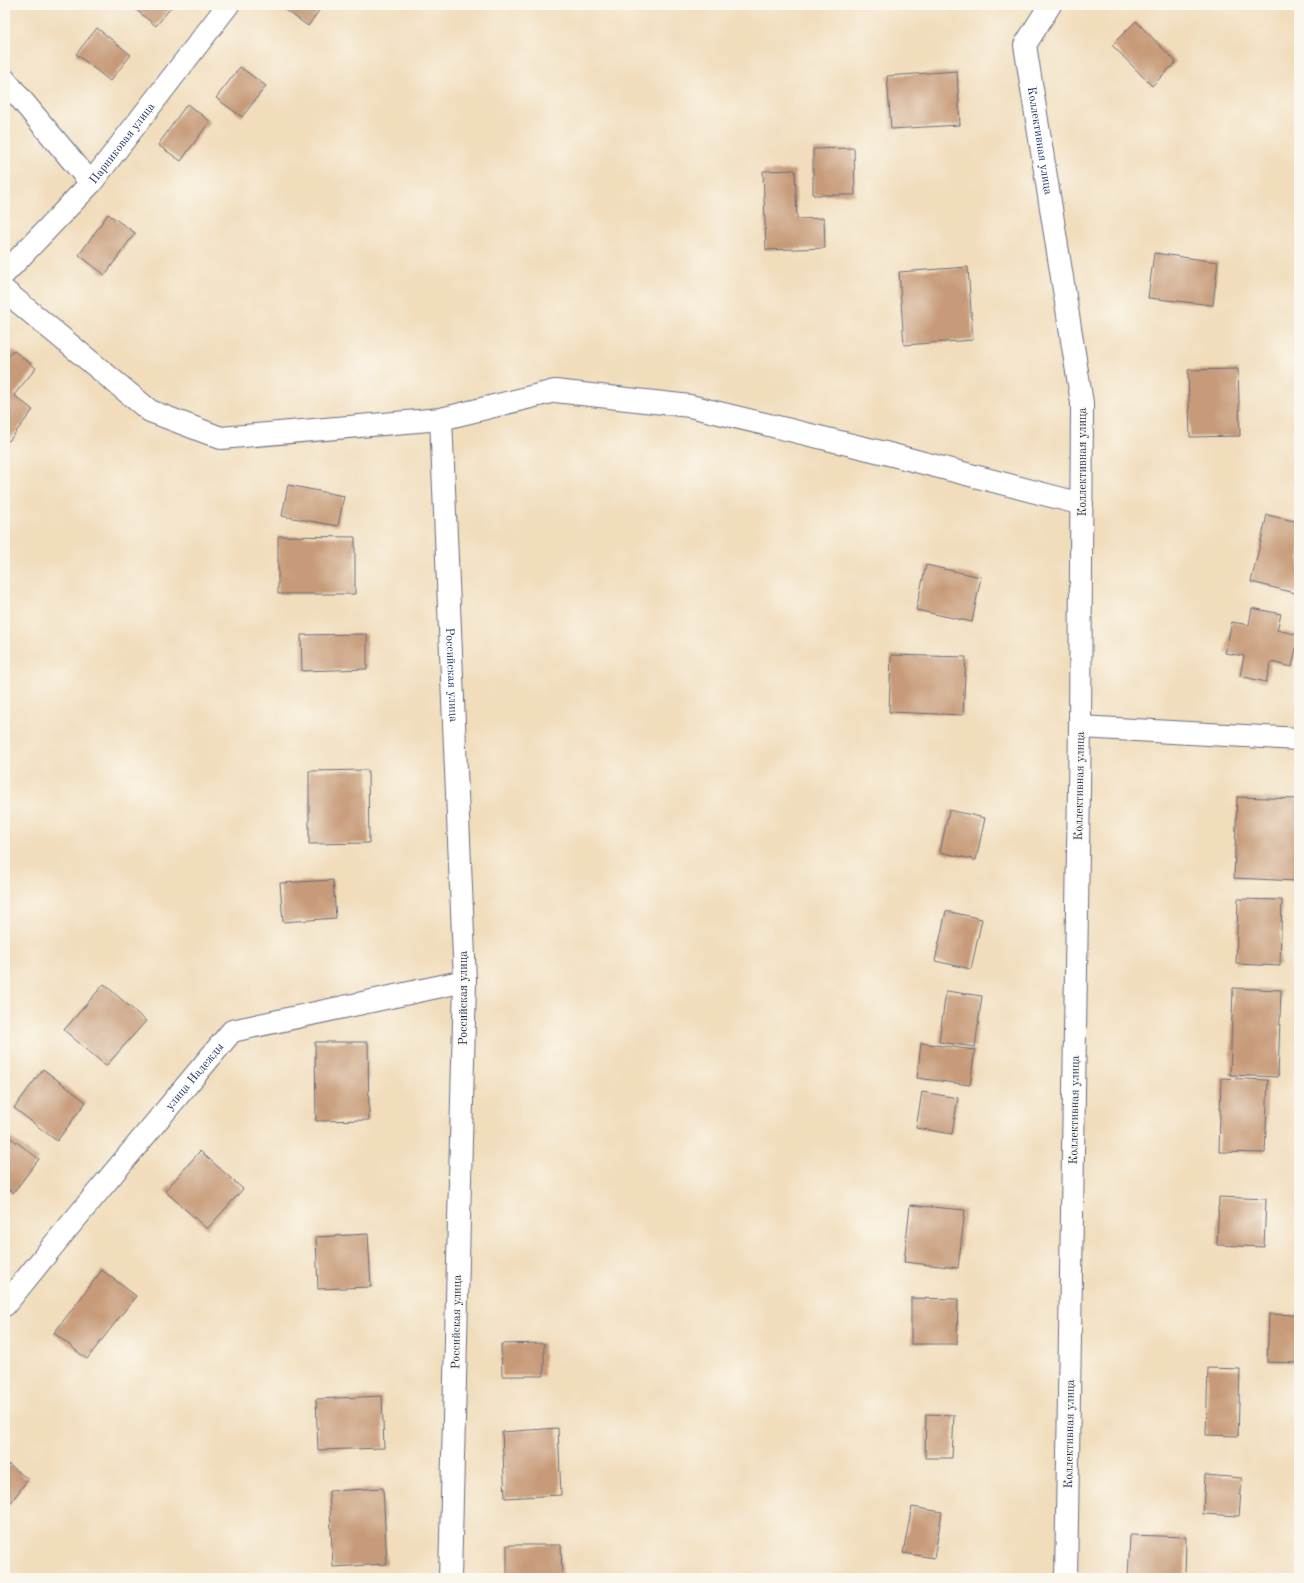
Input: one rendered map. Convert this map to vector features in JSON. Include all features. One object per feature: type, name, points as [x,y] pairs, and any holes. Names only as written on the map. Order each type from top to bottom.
[{"type":"street","name":"Парниковая улица","points":[[5,273],[91,183],[228,5]]},
{"type":"street","name":"Коллективная улица","points":[[1050,5],[1025,45],[1082,403],[1080,727],[1066,1578]]},
{"type":"street","points":[[5,80],[91,183]]},
{"type":"street","points":[[5,292],[150,411],[221,438],[441,419],[555,391],[690,406],[1082,504]]},
{"type":"street","name":"Российская улица","points":[[441,419],[465,981],[450,1578]]},
{"type":"street","points":[[1080,727],[1299,739]]},
{"type":"street","name":"улица Надежды","points":[[5,1305],[232,1031],[465,981]]},
{"type":"building","points":[[130,5],[173,5],[156,26]]},
{"type":"building","points":[[279,5],[323,5],[308,26]]},
{"type":"building","points":[[1136,21],[1176,62],[1152,86],[1112,45]]},
{"type":"building","points":[[97,28],[131,55],[110,81],[76,54]]},
{"type":"building","points":[[240,67],[266,86],[242,117],[216,98]]},
{"type":"building","points":[[957,71],[960,125],[891,129],[887,76]]},
{"type":"building","points":[[187,104],[210,121],[181,161],[158,145]]},
{"type":"building","points":[[854,148],[855,195],[813,195],[813,149]]},
{"type":"building","points":[[795,170],[797,219],[824,218],[825,248],[766,250],[763,171]]},
{"type":"building","points":[[108,214],[135,233],[105,275],[79,255]]},
{"type":"building","points":[[1154,253],[1218,262],[1213,305],[1148,298]]},
{"type":"building","points":[[968,267],[973,340],[904,345],[899,272]]},
{"type":"building","points":[[13,350],[36,368],[14,395],[33,410],[9,441],[5,438],[5,361]]},
{"type":"building","points":[[1238,369],[1240,436],[1190,437],[1188,370]]},
{"type":"building","points":[[288,485],[344,496],[338,526],[282,516]]},
{"type":"building","points":[[1267,515],[1299,522],[1299,594],[1251,582]]},
{"type":"building","points":[[278,536],[355,537],[355,594],[278,594]]},
{"type":"building","points":[[926,565],[981,577],[972,622],[916,610]]},
{"type":"building","points":[[1252,608],[1281,614],[1277,630],[1299,635],[1292,667],[1271,662],[1266,682],[1240,676],[1244,656],[1225,653],[1232,622],[1249,625]]},
{"type":"building","points":[[367,634],[367,669],[302,671],[301,635]]},
{"type":"building","points":[[891,655],[966,657],[963,715],[889,712]]},
{"type":"building","points":[[368,770],[369,843],[309,844],[309,771]]},
{"type":"building","points":[[1237,797],[1299,799],[1297,881],[1234,878]]},
{"type":"building","points":[[949,810],[985,818],[976,860],[940,852]]},
{"type":"building","points":[[333,880],[336,918],[283,922],[280,883]]},
{"type":"building","points":[[1238,899],[1282,900],[1280,966],[1236,964]]},
{"type":"building","points":[[946,911],[982,919],[971,969],[935,961]]},
{"type":"building","points":[[104,984],[146,1021],[106,1066],[64,1030]]},
{"type":"building","points":[[1233,988],[1281,990],[1278,1077],[1230,1075]]},
{"type":"building","points":[[946,991],[982,996],[975,1047],[939,1042]]},
{"type":"building","points":[[315,1042],[368,1042],[369,1120],[316,1121]]},
{"type":"building","points":[[921,1043],[975,1050],[970,1085],[917,1078]]},
{"type":"building","points":[[43,1069],[86,1102],[57,1141],[14,1108]]},
{"type":"building","points":[[1221,1078],[1268,1080],[1265,1153],[1219,1152]]},
{"type":"building","points":[[922,1092],[958,1098],[952,1134],[916,1128]]},
{"type":"building","points":[[11,1138],[39,1159],[13,1193],[5,1187],[5,1145]]},
{"type":"building","points":[[200,1151],[243,1189],[207,1229],[165,1191]]},
{"type":"building","points":[[1219,1197],[1266,1199],[1264,1247],[1217,1245]]},
{"type":"building","points":[[910,1205],[965,1210],[958,1268],[904,1262]]},
{"type":"building","points":[[368,1234],[371,1287],[318,1289],[316,1237]]},
{"type":"building","points":[[102,1270],[136,1296],[87,1359],[54,1333]]},
{"type":"building","points":[[911,1298],[958,1299],[957,1344],[911,1344]]},
{"type":"building","points":[[1269,1314],[1299,1315],[1299,1363],[1267,1362]]},
{"type":"building","points":[[544,1343],[544,1376],[502,1376],[501,1344]]},
{"type":"building","points":[[1208,1368],[1240,1369],[1238,1436],[1206,1435]]},
{"type":"building","points":[[382,1396],[384,1448],[318,1450],[316,1399]]},
{"type":"building","points":[[926,1414],[954,1415],[952,1458],[925,1458]]},
{"type":"building","points":[[558,1428],[561,1495],[505,1498],[502,1432]]},
{"type":"building","points":[[5,1462],[28,1479],[5,1511]]},
{"type":"building","points":[[1205,1475],[1242,1478],[1239,1516],[1203,1514]]},
{"type":"building","points":[[383,1488],[387,1564],[333,1567],[329,1491]]},
{"type":"building","points":[[912,1507],[942,1512],[934,1558],[903,1553]]},
{"type":"building","points":[[1130,1535],[1186,1537],[1185,1578],[1128,1578]]},
{"type":"building","points":[[507,1545],[561,1545],[562,1578],[507,1578]]},
{"type":"building","points":[[1232,1576],[1258,1577],[1258,1578],[1232,1578]]}]
